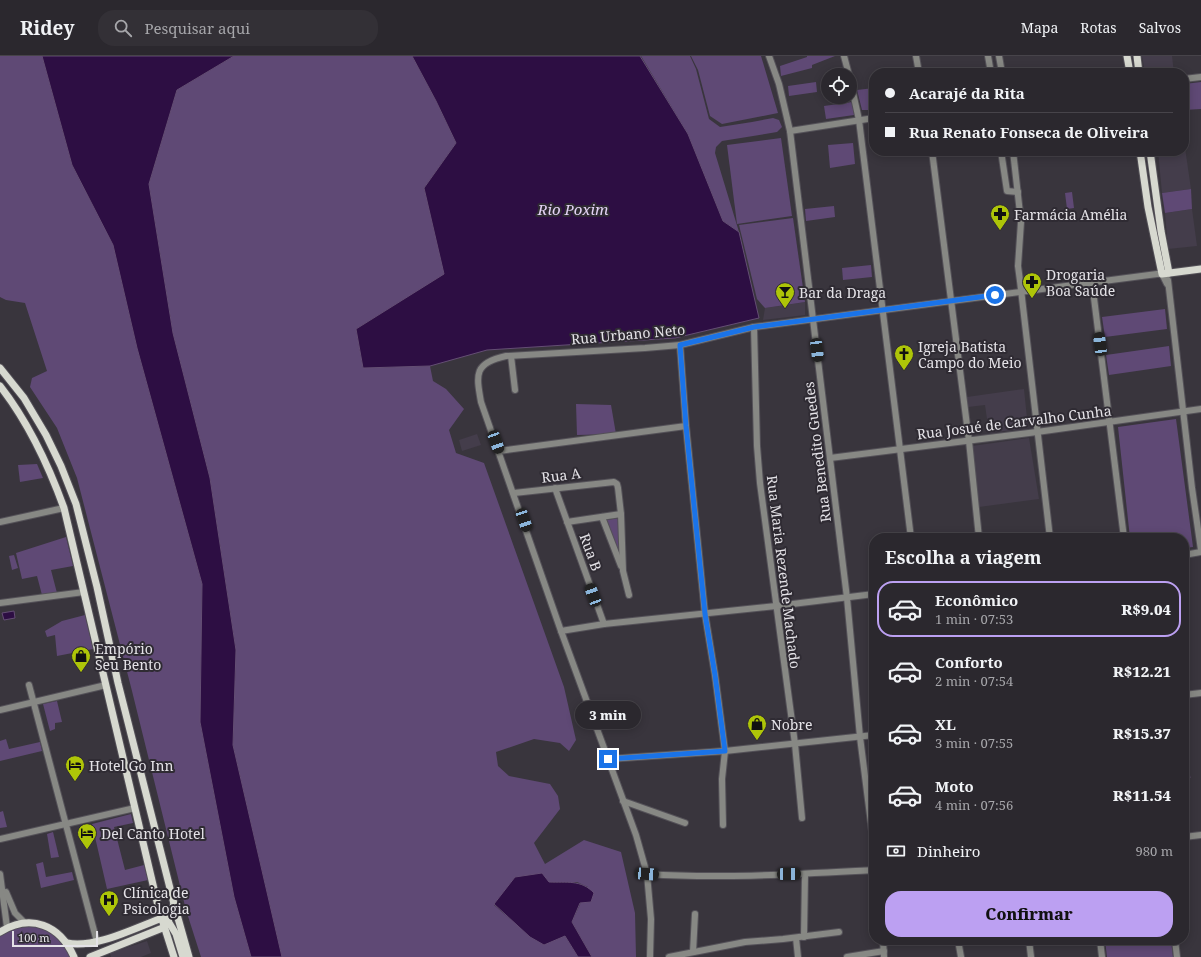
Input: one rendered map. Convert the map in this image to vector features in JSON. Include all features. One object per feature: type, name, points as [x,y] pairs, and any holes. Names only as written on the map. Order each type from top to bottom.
[{"type":"main road","points":[[1127,56],[1129,68]]},
{"type":"main road","points":[[1137,56],[1139,68]]},
{"type":"main road","points":[[1141,156],[1148,207],[1165,273]]},
{"type":"main road","points":[[1151,156],[1165,273]]},
{"type":"main road","name":"Rua Urbano Neto","points":[[1165,273],[1201,268]]},
{"type":"main road","points":[[0,368],[24,398],[46,435],[61,466],[76,504],[97,587],[118,683],[174,904],[189,957]]},
{"type":"main road","points":[[0,386],[2,393],[22,417],[38,446],[52,476],[64,508],[135,808],[174,957]]},
{"type":"main road","points":[[90,957],[165,922],[174,904]]},
{"type":"main road","points":[[67,943],[81,945],[97,942],[165,922]]},
{"type":"main road","points":[[165,922],[176,934],[183,957]]},
{"type":"main road","points":[[0,932],[8,927],[25,923],[35,923],[49,928],[61,936],[67,943],[74,957]]},
{"type":"street","name":"Rua Benedito Guedes","points":[[769,56],[780,84],[790,131],[830,458],[869,808]]},
{"type":"street","points":[[844,56],[847,68]]},
{"type":"street","points":[[916,56],[918,68]]},
{"type":"street","points":[[988,56],[990,68]]},
{"type":"street","points":[[999,56],[1001,68]]},
{"type":"street","points":[[1189,78],[1201,77]]},
{"type":"street","points":[[855,104],[859,120],[910,533]]},
{"type":"street","points":[[790,131],[869,119]]},
{"type":"street","points":[[933,156],[978,533]]},
{"type":"street","points":[[1003,156],[1007,192],[1018,192]]},
{"type":"street","points":[[1014,156],[1021,222],[1018,266],[1049,533]]},
{"type":"street","points":[[1165,273],[1201,551],[1189,554]]},
{"type":"street","name":"Rua Urbano Neto","points":[[499,451],[478,386],[479,373],[485,363],[491,359],[512,356],[638,349],[680,345],[754,327],[1165,273]]},
{"type":"street","points":[[1092,282],[1123,533]]},
{"type":"street","name":"Rua Maria Rezende Machado","points":[[754,327],[757,446],[760,483],[795,744],[802,818]]},
{"type":"street","points":[[680,345],[686,426],[705,614],[725,751],[722,779],[723,825]]},
{"type":"street","points":[[512,356],[515,390]]},
{"type":"street","name":"Rua Josué de Carvalho Cunha","points":[[830,458],[1201,410]]},
{"type":"street","points":[[650,957],[651,919],[647,874],[636,835],[499,451],[686,426]]},
{"type":"street","name":"Rua A","points":[[514,493],[611,481],[617,484],[621,514]]},
{"type":"street","name":"Rua B","points":[[555,488],[604,624]]},
{"type":"street","points":[[0,522],[64,508]]},
{"type":"street","points":[[567,522],[621,514],[623,572]]},
{"type":"street","points":[[602,517],[623,572],[629,595]]},
{"type":"street","points":[[0,604],[84,592]]},
{"type":"street","points":[[562,631],[604,624],[869,595]]},
{"type":"street","points":[[29,685],[97,942]]},
{"type":"street","points":[[0,710],[106,685]]},
{"type":"street","points":[[1189,694],[1201,693]]},
{"type":"street","points":[[608,759],[725,751],[869,736]]},
{"type":"street","points":[[623,801],[685,823]]},
{"type":"street","points":[[0,839],[135,808]]},
{"type":"street","points":[[1189,836],[1201,835]]},
{"type":"street","points":[[647,874],[805,874],[869,870]]},
{"type":"street","points":[[804,937],[805,874]]},
{"type":"street","points":[[1,878],[15,913],[25,923]]},
{"type":"street","points":[[1,878],[8,927]]},
{"type":"street","points":[[693,952],[695,914]]},
{"type":"street","points":[[669,957],[745,942],[796,938],[839,932]]},
{"type":"street","points":[[796,938],[798,957]]},
{"type":"street","points":[[959,945],[961,957]]},
{"type":"street","points":[[1030,945],[1031,957]]},
{"type":"street","points":[[1101,945],[1102,957]]},
{"type":"street","points":[[1176,945],[1177,957]]},
{"type":"street","points":[[847,957],[884,954]]},
{"type":"shaded area","points":[[0,56],[42,56],[72,165],[113,244],[137,348],[202,584],[200,722],[234,897],[251,957],[201,957],[186,910],[132,691],[77,478],[57,428],[30,387],[32,378],[47,371],[25,303],[6,300],[0,297]]},
{"type":"shaded area","points":[[234,56],[412,56],[456,143],[424,188],[445,274],[356,329],[363,368],[430,366],[433,381],[446,389],[464,409],[449,430],[456,453],[484,463],[564,687],[576,740],[569,751],[560,743],[534,739],[496,752],[498,766],[509,776],[550,784],[558,796],[560,809],[534,843],[545,864],[584,840],[621,852],[635,913],[636,957],[592,957],[572,922],[588,887],[577,882],[549,882],[494,905],[510,919],[565,936],[578,957],[282,957],[233,745],[236,650],[210,478],[173,333],[149,184],[177,90]]},
{"type":"shaded area","points":[[641,56],[690,56],[696,69],[709,119],[720,127],[773,118],[779,120],[782,127],[777,132],[722,141],[716,147],[715,153],[739,232],[723,221],[688,134]]},
{"type":"shaded area","points":[[691,56],[761,56],[778,113],[722,124],[710,116],[698,70]]},
{"type":"shaded area","points":[[807,56],[835,56],[812,65],[812,68],[781,76],[780,66]]},
{"type":"shaded area","points":[[1142,56],[1172,56],[1173,68],[1144,68]]},
{"type":"shaded area","points":[[816,82],[817,92],[789,96],[788,86]]},
{"type":"shaded area","points":[[1201,82],[1201,109],[1189,110],[1189,83]]},
{"type":"shaded area","points":[[869,89],[869,110],[862,110],[857,90]]},
{"type":"shaded area","points":[[852,104],[854,115],[826,119],[824,106]]},
{"type":"shaded area","points":[[781,138],[792,216],[737,224],[727,145]]},
{"type":"shaded area","points":[[853,143],[855,164],[830,168],[828,145]]},
{"type":"shaded area","points":[[1158,156],[1186,156],[1191,189],[1162,193]]},
{"type":"shaded area","points":[[1191,189],[1192,209],[1165,213],[1162,193]]},
{"type":"shaded area","points":[[1072,192],[1074,208],[1067,209],[1065,193]]},
{"type":"shaded area","points":[[834,206],[835,217],[806,221],[805,209]]},
{"type":"shaded area","points":[[1192,209],[1197,246],[1168,249],[1165,213]]},
{"type":"shaded area","points":[[793,218],[805,302],[765,308],[757,299],[739,225]]},
{"type":"shaded area","points":[[871,265],[872,277],[843,280],[842,268]]},
{"type":"shaded area","points":[[805,302],[805,315],[763,320],[765,308]]},
{"type":"shaded area","points":[[1165,309],[1167,329],[1105,337],[1102,317]]},
{"type":"shaded area","points":[[1169,346],[1171,366],[1109,375],[1106,355]]},
{"type":"shaded area","points":[[1024,389],[1028,428],[989,433],[985,405],[968,407],[967,397]]},
{"type":"shaded area","points":[[576,404],[611,405],[616,434],[577,435]]},
{"type":"shaded area","points":[[1176,419],[1193,547],[1189,547],[1189,533],[1129,533],[1118,427]]},
{"type":"shaded area","points":[[477,434],[481,445],[462,451],[459,440]]},
{"type":"shaded area","points":[[1029,438],[1039,499],[979,507],[972,446]]},
{"type":"shaded area","points":[[37,464],[43,478],[20,482],[18,465]]},
{"type":"shaded area","points":[[619,518],[620,557],[606,520]]},
{"type":"shaded area","points":[[66,537],[73,566],[51,570],[57,593],[42,595],[37,576],[22,579],[16,553]]},
{"type":"shaded area","points":[[14,555],[18,568],[12,570],[9,556]]},
{"type":"shaded area","points":[[85,615],[93,649],[57,656],[55,635],[47,637],[45,631],[62,621]]},
{"type":"shaded area","points":[[57,701],[62,722],[55,723],[55,729],[50,731],[43,704]]},
{"type":"shaded area","points":[[6,739],[9,749],[40,742],[42,751],[0,761],[0,741]]},
{"type":"shaded area","points":[[3,811],[7,827],[0,828],[0,812]]},
{"type":"shaded area","points":[[131,814],[133,823],[114,827],[125,870],[144,865],[148,880],[107,889],[92,824]]},
{"type":"shaded area","points":[[53,832],[59,857],[51,858],[47,834]]},
{"type":"shaded area","points":[[43,862],[46,877],[72,872],[74,880],[41,888],[36,864]]},
{"type":"shaded area","points":[[19,924],[53,930],[74,957],[0,957],[0,932]]},
{"type":"shaded area","points":[[147,941],[151,953],[141,957],[111,957],[110,953]]},
{"type":"shaded area","points":[[1106,945],[1172,945],[1173,957],[1107,957]]},
{"type":"water","points":[[42,56],[234,56],[177,90],[149,184],[173,333],[210,478],[236,650],[233,745],[282,957],[251,957],[234,897],[200,722],[202,584],[137,348],[113,245],[72,165]]},
{"type":"water","name":"Rio Poxim","points":[[412,56],[640,56],[688,134],[723,221],[739,232],[759,318],[675,338],[487,350],[430,366],[363,368],[356,329],[444,274],[424,188],[456,143]]},
{"type":"water","points":[[14,611],[15,618],[4,620],[2,613]]},
{"type":"water","points":[[542,873],[549,882],[579,884],[594,893],[591,902],[580,903],[572,922],[592,957],[578,957],[565,936],[544,945],[530,937],[494,904],[515,877]]},
{"type":"place","name":"Farmácia Amélia","points":[[1000,231]]},
{"type":"place","name":"Drogaria Boa Saúde","points":[[1032,299]]},
{"type":"place","name":"Bar da Draga","points":[[785,309]]},
{"type":"place","name":"Igreja Batista Campo do Meio","points":[[904,371]]},
{"type":"place","name":"Empório Seu Bento","points":[[81,673]]},
{"type":"place","name":"Nobre","points":[[757,741]]},
{"type":"place","name":"Hotel Go Inn","points":[[75,782]]},
{"type":"place","name":"Del Canto Hotel","points":[[87,850]]},
{"type":"place","name":"Clínica de Psicologia","points":[[109,917]]},
{"type":"route","points":[[608,759],[725,751],[705,614],[686,426],[680,345],[754,327],[995,295]]}]
